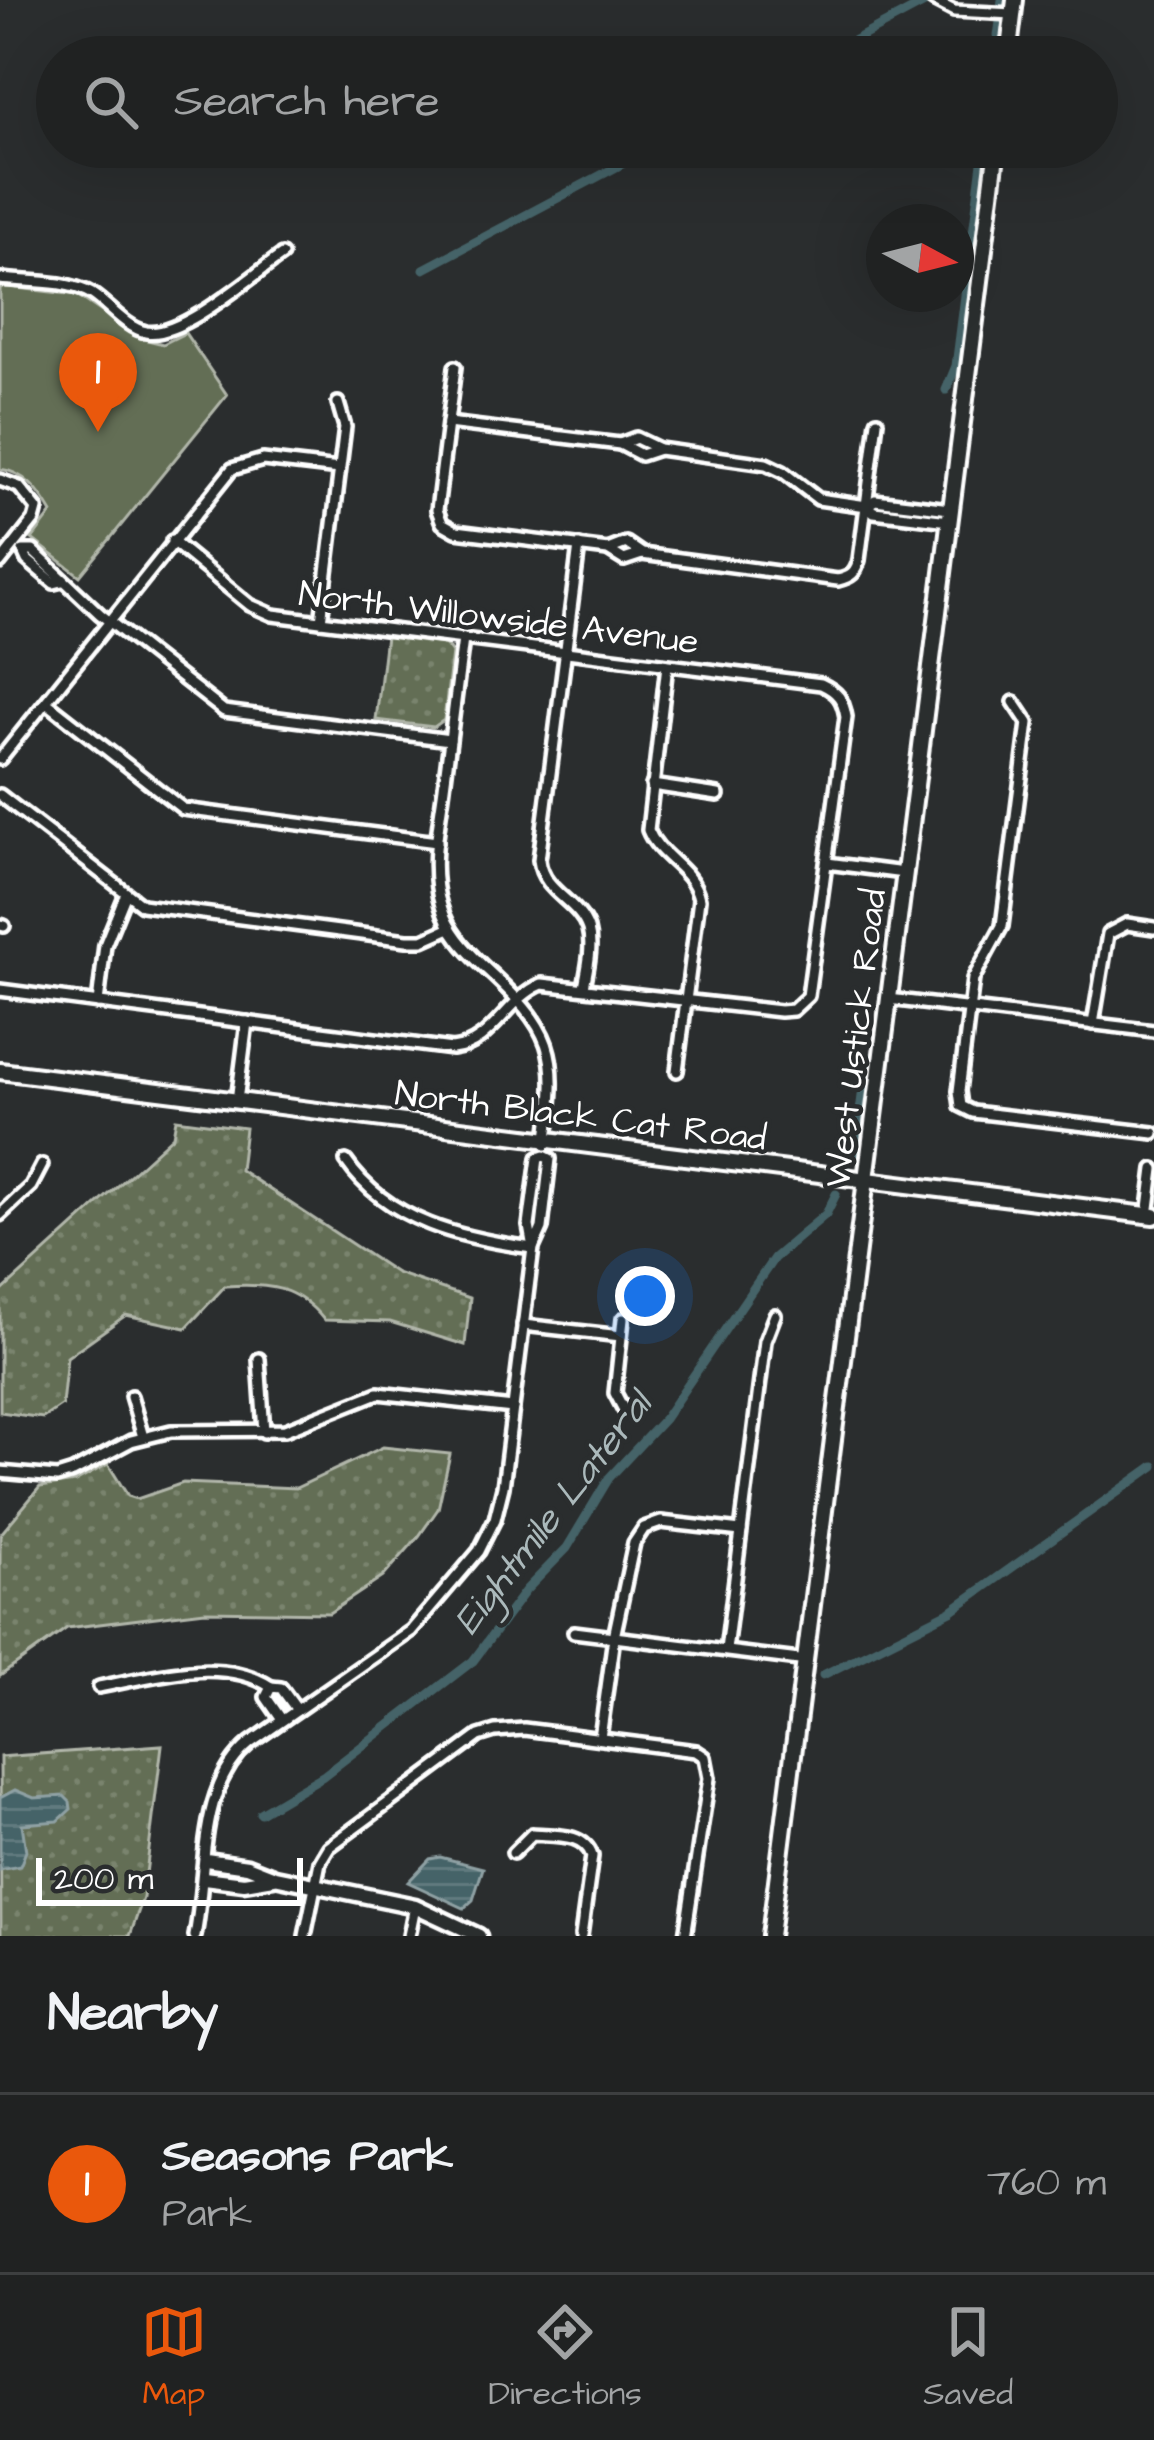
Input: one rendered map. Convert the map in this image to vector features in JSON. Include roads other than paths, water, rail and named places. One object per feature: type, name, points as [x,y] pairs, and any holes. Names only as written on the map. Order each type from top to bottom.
[{"type":"main road","name":"West Ustick Road","points":[[770,1936],[994,168]]},
{"type":"main road","name":"North Black Cat Road","points":[[0,1070],[545,1148],[1151,1216]]},
{"type":"street","points":[[933,0],[954,11],[1014,7]]},
{"type":"street","points":[[0,279],[77,288],[136,328],[157,332],[180,325],[282,255]]},
{"type":"street","points":[[455,367],[437,510],[442,523],[456,531],[608,550],[624,560],[642,554],[847,578],[859,560],[877,421]]},
{"type":"street","points":[[321,621],[345,427],[338,403]]},
{"type":"street","points":[[448,423],[620,445],[636,438],[659,449],[766,464],[818,499],[867,506],[875,500],[950,515]]},
{"type":"street","points":[[0,759],[223,477],[242,464],[263,460],[339,470]]},
{"type":"street","points":[[0,479],[19,487],[37,509],[19,548],[0,563]]},
{"type":"street","name":"North Willowside Avenue","points":[[172,542],[259,610],[821,684],[840,696],[846,717],[827,863]]},
{"type":"street","points":[[579,546],[539,860],[541,875],[587,929],[584,987]]},
{"type":"street","points":[[19,548],[33,551],[109,621],[224,711],[450,740]]},
{"type":"street","points":[[194,1936],[213,1803],[220,1780],[241,1750],[411,1630],[469,1565],[488,1537],[500,1500],[533,1248],[542,1228],[550,1159],[545,1148],[554,1090],[552,1060],[539,1026],[450,928],[436,889],[437,842],[463,639]]},
{"type":"street","points":[[667,665],[648,830],[660,849],[690,876],[699,899],[677,1071]]},
{"type":"street","points":[[46,702],[183,809],[437,842]]},
{"type":"street","points":[[1014,702],[1028,723],[1002,926],[974,980],[959,1091],[962,1106],[973,1112],[1154,1133]]},
{"type":"street","points":[[652,785],[718,795]]},
{"type":"street","points":[[0,795],[125,896],[157,908],[394,939],[423,940],[450,928]]},
{"type":"street","points":[[0,990],[452,1049],[475,1043],[519,999],[542,984],[781,1011],[801,1005],[810,986],[827,863],[904,873]]},
{"type":"street","points":[[98,1003],[105,944],[125,896]]},
{"type":"street","points":[[1093,1024],[1104,941],[1113,928],[1154,928]]},
{"type":"street","points":[[889,999],[1154,1031]]},
{"type":"street","points":[[237,1101],[247,1022]]},
{"type":"street","points":[[346,1161],[361,1183],[418,1220],[483,1242],[533,1248]]},
{"type":"street","points":[[0,1215],[31,1186],[42,1166]]},
{"type":"street","points":[[1151,1216],[1154,1169]]},
{"type":"street","points":[[725,1650],[765,1341],[775,1315]]},
{"type":"street","points":[[623,1319],[615,1393],[624,1410]]},
{"type":"street","points":[[524,1325],[621,1336]]},
{"type":"street","points":[[259,1359],[265,1432]]},
{"type":"street","points":[[0,1472],[57,1477],[143,1437],[182,1430],[265,1432],[302,1425],[378,1393],[513,1408]]},
{"type":"street","points":[[131,1396],[143,1437]]},
{"type":"street","points":[[600,1738],[614,1637],[634,1543],[644,1528],[661,1522],[741,1531]]},
{"type":"street","points":[[574,1632],[807,1661]]},
{"type":"street","points":[[99,1687],[214,1672],[259,1679],[280,1688],[296,1710]]},
{"type":"street","points":[[271,1687],[266,1697],[282,1720]]},
{"type":"street","points":[[305,1936],[320,1862],[329,1847],[478,1736],[513,1729],[696,1751],[705,1757],[710,1767],[685,1936]]},
{"type":"street","points":[[512,1853],[532,1834],[580,1839],[588,1845],[592,1856],[581,1936]]},
{"type":"street","points":[[206,1860],[415,1906],[479,1936]]},
{"type":"street","points":[[204,1878],[244,1883],[275,1877]]},
{"type":"street","points":[[409,1936],[415,1906]]},
{"type":"water","points":[[15,1790],[34,1798],[64,1796],[71,1809],[58,1821],[22,1824],[26,1851],[20,1866],[0,1870],[0,1798]]},
{"type":"water","points":[[440,1857],[483,1868],[473,1900],[464,1908],[408,1882],[430,1859]]},
{"type":"waterway","name":"Eightmile Lateral","points":[[1001,7],[1002,0]]},
{"type":"waterway","points":[[862,36],[928,1]]},
{"type":"waterway","name":"Eightmile Lateral","points":[[998,36],[1000,22]]},
{"type":"waterway","points":[[424,269],[614,168]]},
{"type":"waterway","name":"Eightmile Lateral","points":[[946,390],[956,366],[981,168]]},
{"type":"waterway","name":"Eightmile Lateral","points":[[846,1163],[854,1158],[867,1057]]},
{"type":"waterway","name":"Eightmile Lateral","points":[[260,1813],[323,1776],[473,1661],[526,1590],[567,1548],[609,1478],[664,1419],[774,1258],[826,1214],[836,1194]]},
{"type":"waterway","points":[[823,1675],[951,1611],[1154,1466]]},
{"type":"place","name":"Seasons Park","points":[[98,432]]}]
